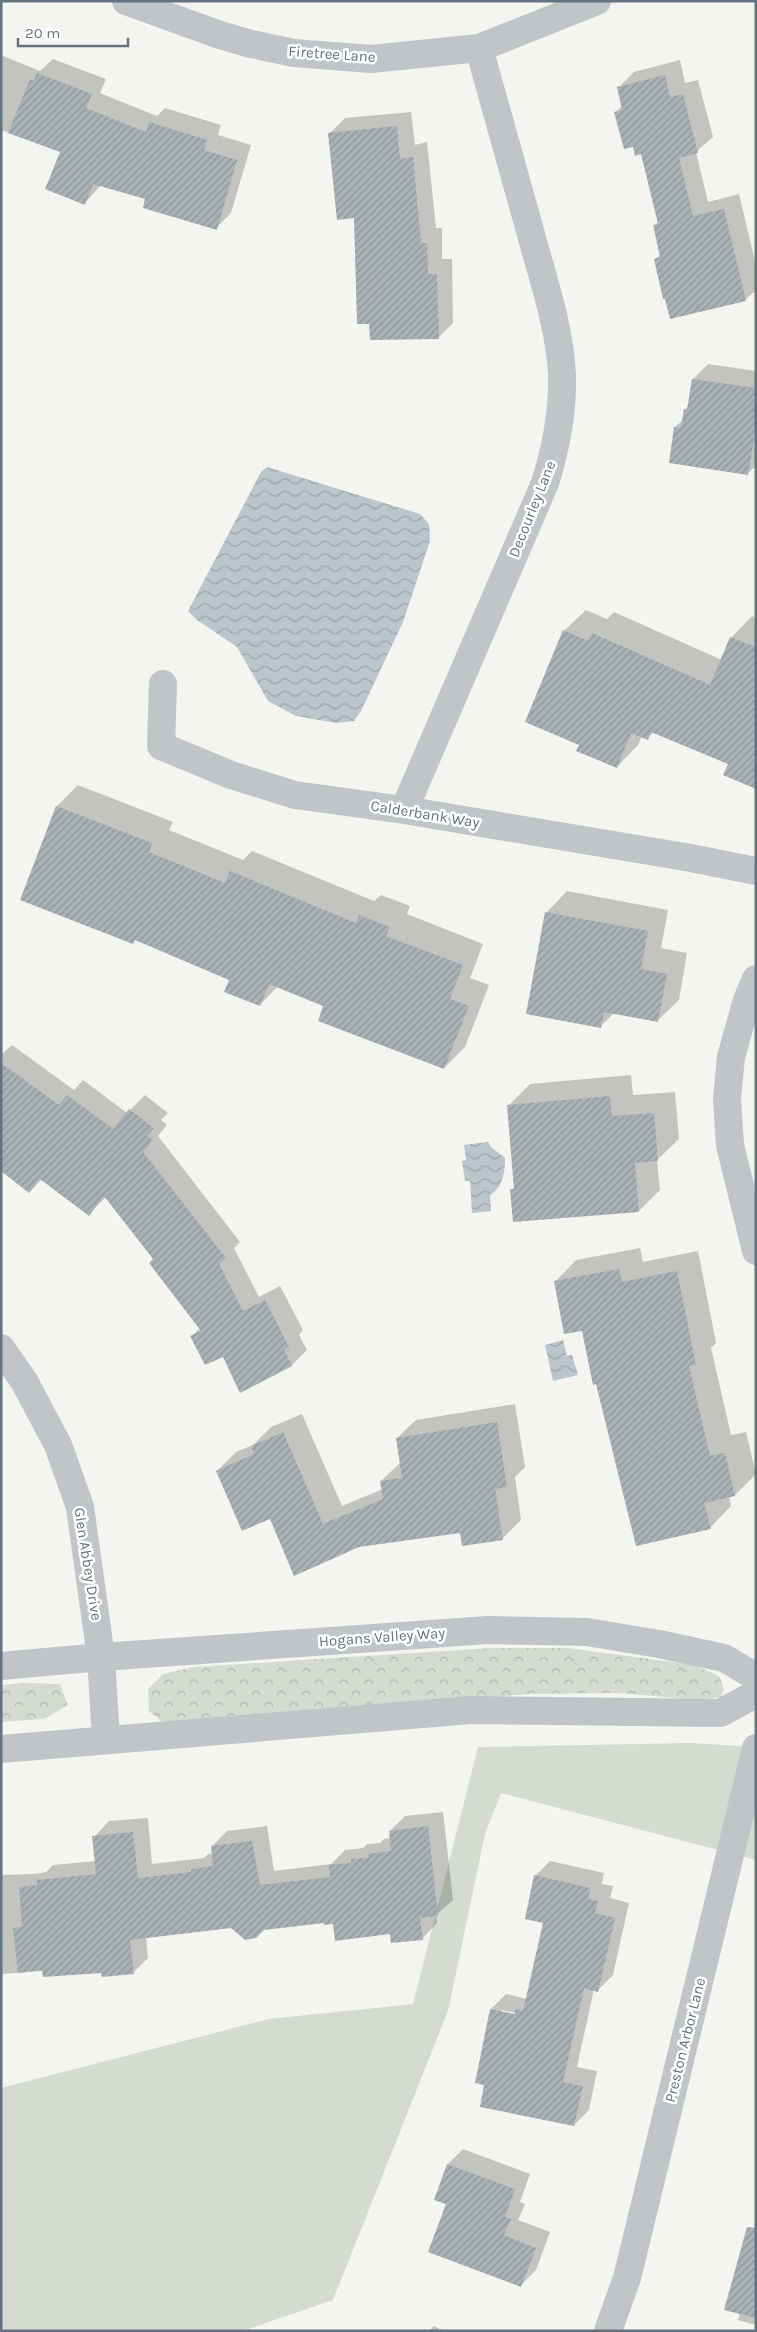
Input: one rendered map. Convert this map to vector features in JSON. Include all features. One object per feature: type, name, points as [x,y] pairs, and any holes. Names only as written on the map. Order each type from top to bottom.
[{"type":"street","name":"Firetree Lane","points":[[126,1],[220,35],[294,53],[371,59],[479,48],[597,1]]},
{"type":"street","name":"Decourley Lane","points":[[404,810],[544,483],[552,460],[560,418],[562,374],[552,316],[479,48]]},
{"type":"street","name":"Calderbank Way","points":[[163,684],[161,746],[231,775],[295,795],[404,810],[691,858],[756,871]]},
{"type":"street","points":[[756,978],[747,1000],[731,1057],[727,1099],[730,1145],[756,1250]]},
{"type":"street","name":"Glen Abbey Drive","points":[[1,1348],[24,1381],[58,1445],[80,1507],[101,1657],[106,1739]]},
{"type":"street","name":"Hogans Valley Way","points":[[1,1666],[101,1657],[488,1630],[587,1632],[659,1644],[724,1658],[756,1677]]},
{"type":"street","points":[[1,1749],[471,1710],[720,1713],[756,1694]]},
{"type":"street","name":"Preston Arbor Lane","points":[[608,2331],[627,2278],[756,1748]]},
{"type":"green space","points":[[491,1648],[567,1648],[695,1665],[720,1677],[724,1689],[721,1697],[701,1700],[618,1693],[529,1694],[163,1723],[149,1711],[148,1689],[163,1674],[194,1667]]},
{"type":"green space","points":[[23,1683],[60,1684],[68,1705],[44,1719],[1,1722],[1,1685]]},
{"type":"green space","points":[[690,1743],[756,1747],[756,1860],[501,1793],[485,1834],[448,2011],[333,2300],[242,2331],[1,2331],[1,2088],[269,2019],[413,2004],[478,1747]]},
{"type":"water","points":[[267,467],[420,514],[429,524],[430,541],[403,622],[361,711],[354,721],[336,723],[296,716],[268,701],[237,647],[197,620],[188,611],[261,472]]},
{"type":"water","points":[[488,1142],[491,1147],[505,1158],[504,1174],[498,1188],[490,1195],[491,1211],[472,1213],[470,1181],[465,1181],[462,1161],[466,1160],[464,1145]]},
{"type":"water","points":[[563,1340],[567,1356],[572,1355],[578,1375],[553,1381],[545,1345]]},
{"type":"building","points":[[37,73],[92,94],[86,108],[146,132],[149,122],[207,140],[204,150],[237,160],[217,230],[143,208],[145,199],[93,184],[85,205],[45,189],[60,152],[8,133],[30,79],[34,81]]},
{"type":"building","points":[[665,75],[670,97],[683,94],[698,153],[679,158],[693,216],[724,209],[746,301],[670,319],[665,299],[663,299],[654,259],[660,257],[653,225],[658,224],[641,154],[635,156],[633,147],[624,149],[614,112],[622,110],[617,87]]},
{"type":"building","points":[[397,126],[400,159],[413,157],[421,243],[427,243],[428,274],[437,274],[439,339],[370,340],[369,324],[357,324],[354,218],[337,220],[328,133]]},
{"type":"building","points":[[692,379],[756,388],[756,427],[748,475],[669,463],[674,427],[681,428],[684,409],[687,410]]},
{"type":"building","points":[[563,630],[588,641],[592,633],[710,685],[730,637],[756,647],[756,789],[723,775],[728,764],[651,732],[648,740],[631,733],[617,768],[576,751],[579,745],[525,722]]},
{"type":"building","points":[[56,806],[152,843],[149,852],[225,883],[230,871],[356,923],[359,915],[390,927],[386,936],[463,965],[450,999],[469,1006],[444,1069],[318,1021],[323,1006],[269,984],[260,1006],[224,992],[229,980],[135,940],[133,944],[20,900]]},
{"type":"building","points":[[545,912],[648,931],[641,969],[667,974],[658,1022],[604,1012],[601,1028],[526,1014]]},
{"type":"building","points":[[1,1063],[59,1105],[67,1095],[113,1129],[129,1109],[154,1128],[147,1136],[153,1140],[143,1152],[226,1258],[219,1264],[243,1311],[265,1300],[289,1347],[284,1349],[292,1366],[240,1393],[223,1357],[205,1365],[190,1336],[201,1331],[149,1263],[153,1259],[104,1196],[89,1216],[40,1179],[29,1193],[1,1171]]},
{"type":"building","points":[[610,1096],[612,1116],[654,1113],[658,1161],[635,1163],[639,1212],[513,1222],[510,1189],[514,1189],[507,1105]]},
{"type":"building","points":[[619,1269],[622,1282],[677,1271],[696,1365],[689,1366],[710,1456],[725,1453],[735,1496],[704,1503],[711,1529],[636,1546],[596,1384],[593,1385],[582,1331],[564,1334],[554,1281]]},
{"type":"building","points":[[497,1422],[507,1487],[495,1489],[503,1540],[462,1546],[460,1533],[359,1547],[294,1576],[270,1519],[242,1531],[216,1471],[254,1454],[251,1446],[283,1432],[323,1524],[383,1499],[380,1481],[402,1478],[396,1438]]},
{"type":"building","points":[[428,1826],[438,1916],[420,1918],[423,1940],[391,1943],[390,1934],[335,1941],[333,1924],[324,1925],[324,1923],[264,1930],[256,1938],[245,1940],[231,1928],[130,1940],[134,1974],[102,1977],[101,1973],[43,1977],[42,1970],[18,1973],[13,1928],[22,1927],[19,1887],[37,1885],[37,1880],[96,1874],[92,1836],[133,1832],[138,1878],[191,1872],[191,1869],[213,1866],[211,1846],[252,1841],[260,1885],[330,1877],[329,1865],[351,1863],[351,1859],[368,1858],[368,1854],[391,1851],[389,1831]]},
{"type":"building","points":[[534,1875],[590,1888],[588,1899],[598,1901],[595,1913],[615,1918],[598,1992],[584,1988],[563,2082],[583,2086],[574,2126],[480,2107],[484,2085],[475,2083],[490,2009],[515,2014],[516,2009],[523,2011],[543,1923],[525,1919]]},
{"type":"building","points":[[447,2164],[515,2189],[505,2217],[511,2219],[504,2235],[536,2248],[521,2287],[428,2252],[446,2204],[434,2200]]},
{"type":"building","points":[[747,2227],[756,2228],[756,2318],[724,2310]]}]
